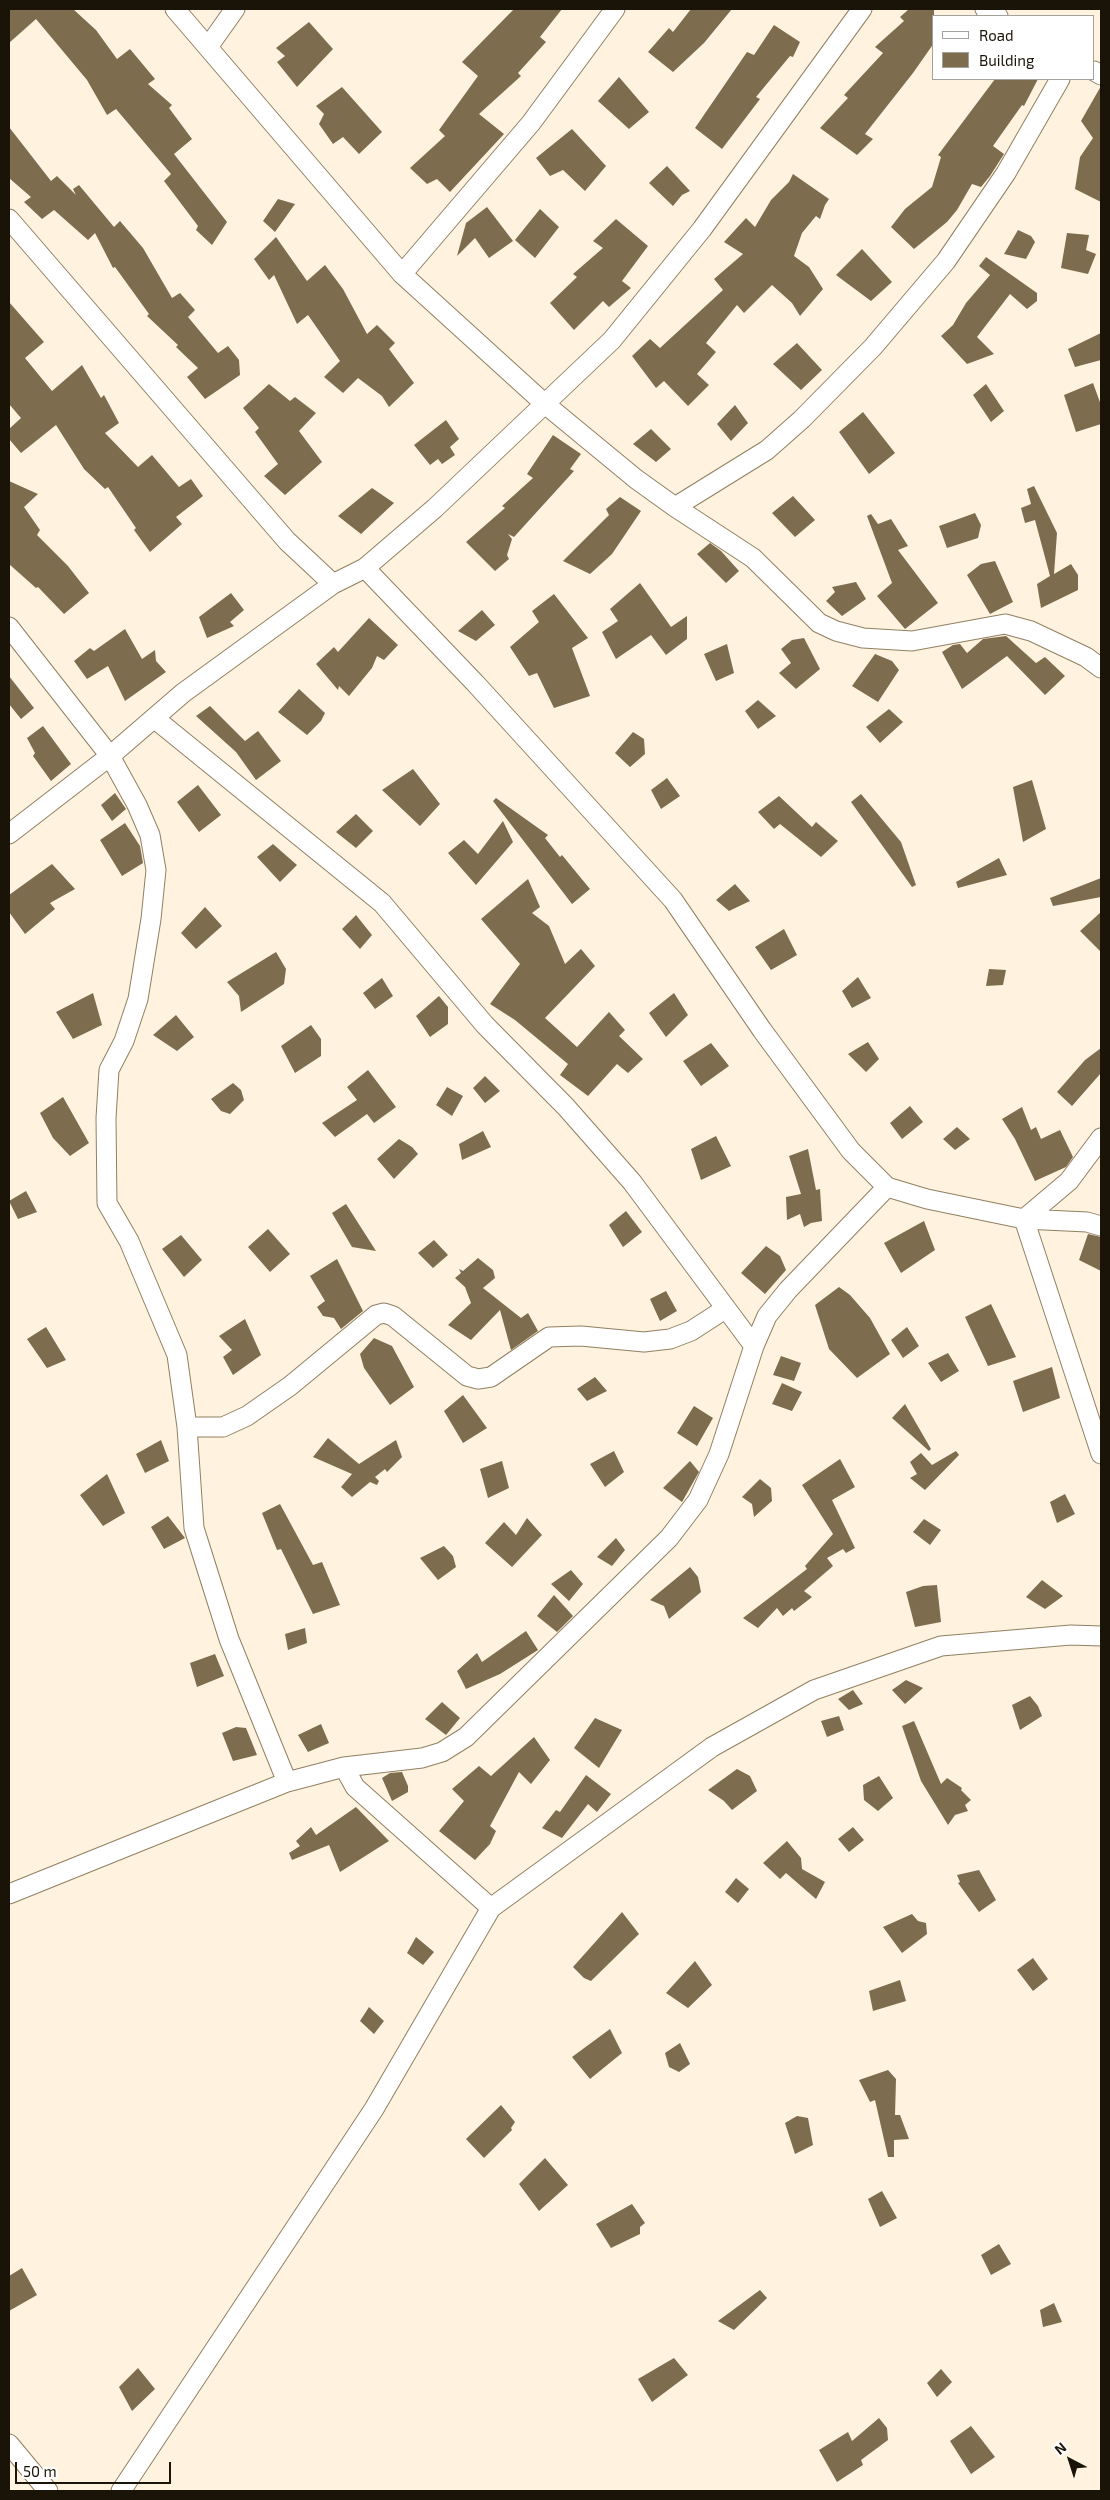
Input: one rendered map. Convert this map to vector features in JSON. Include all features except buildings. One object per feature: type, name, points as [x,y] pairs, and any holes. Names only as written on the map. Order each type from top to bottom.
[{"type":"street","points":[[175,9],[402,274],[545,404],[636,479],[752,558],[819,623],[836,631],[863,638],[912,641],[1005,624],[1031,631],[1086,657],[1101,668]]},
{"type":"street","points":[[208,47],[235,9]]},
{"type":"street","points":[[402,274],[531,123],[615,9]]},
{"type":"street","points":[[9,834],[110,756],[182,693],[333,584],[365,568],[435,508],[612,340],[702,229],[862,9]]},
{"type":"street","points":[[675,507],[767,450],[802,419],[873,347],[946,261],[1006,173],[1059,80]]},
{"type":"street","points":[[9,219],[286,541],[333,584]]},
{"type":"street","points":[[365,568],[476,684],[673,900],[762,1030],[851,1151],[887,1187],[927,1199],[1024,1219],[1087,1222],[1101,1226]]},
{"type":"street","points":[[9,627],[110,756],[137,804],[150,834],[156,870],[151,919],[138,999],[124,1041],[109,1070],[106,1118],[107,1203],[129,1242],[177,1355],[187,1427],[194,1528],[229,1639],[287,1782]]},
{"type":"street","points":[[154,718],[382,903],[485,1025],[566,1107],[632,1182],[754,1346]]},
{"type":"street","points":[[1024,1219],[1069,1181],[1101,1138]]},
{"type":"street","points":[[9,1894],[287,1782],[344,1767],[422,1758],[442,1752],[466,1738],[669,1538],[698,1500],[719,1454],[754,1346],[767,1316],[788,1290],[887,1187]]},
{"type":"street","points":[[1024,1219],[1101,1454]]},
{"type":"street","points":[[187,1427],[222,1427],[247,1416],[290,1386],[376,1316],[384,1313],[392,1316],[467,1376],[478,1379],[491,1377],[549,1336],[581,1336],[644,1342],[670,1339],[691,1331],[725,1309]]},
{"type":"street","points":[[121,2491],[374,2108],[491,1908],[712,1747],[814,1690],[941,1646],[1071,1635],[1101,1636]]},
{"type":"street","points":[[344,1767],[355,1787],[491,1908]]},
{"type":"street","points":[[9,2444],[48,2491]]}]
